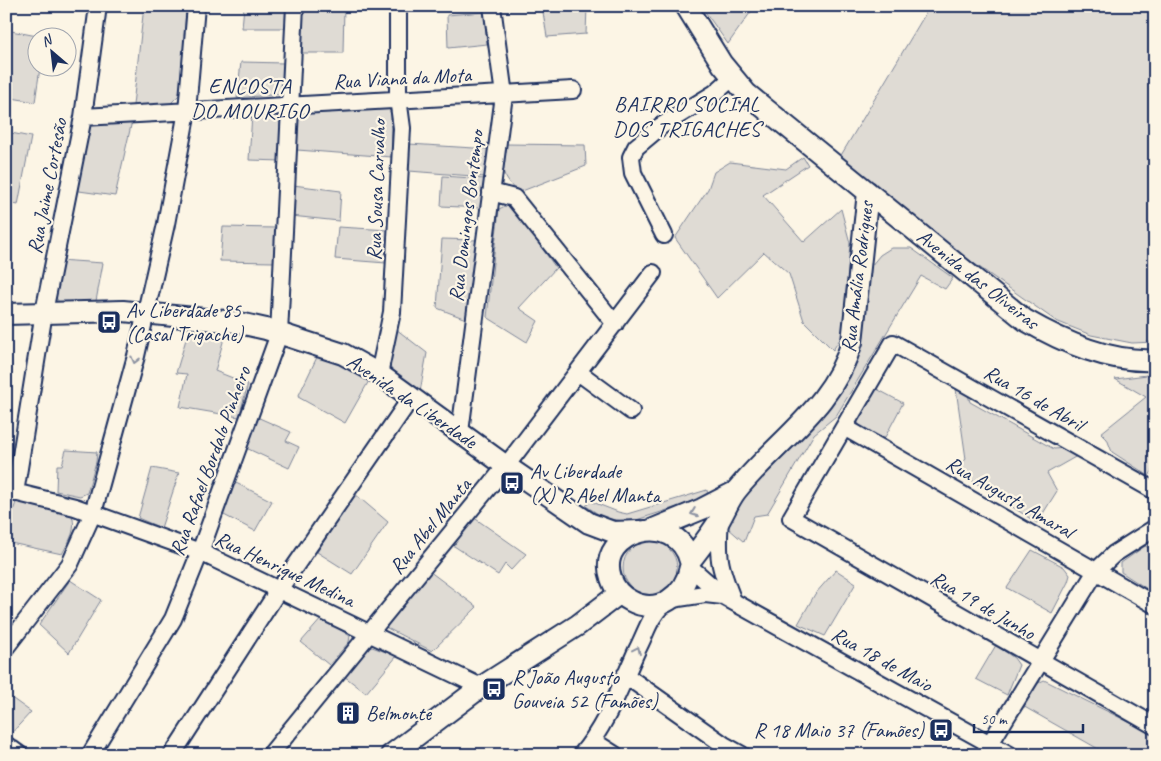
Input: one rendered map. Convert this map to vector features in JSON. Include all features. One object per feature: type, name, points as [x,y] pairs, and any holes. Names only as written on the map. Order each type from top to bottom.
[{"type":"street","name":"Rua Jaime Cortesão","points":[[11,492],[44,312],[83,117],[98,6]]},
{"type":"street","points":[[6,646],[74,557],[92,513],[120,417],[166,224],[187,111],[196,6]]},
{"type":"street","name":"Rua Rafael Bordalo Pinheiro","points":[[90,755],[173,619],[200,552],[279,334],[295,6]]},
{"type":"street","name":"Rua Sousa Carvalho","points":[[379,374],[392,312],[402,128],[398,98],[398,6]]},
{"type":"street","name":"Rua Domingos Bontempo","points":[[460,432],[504,95],[492,6]]},
{"type":"street","name":"Rua Amália Rodrigues","points":[[686,6],[732,78],[746,93],[868,192],[852,342],[846,363],[835,385],[814,410],[735,492],[720,519],[690,564]]},
{"type":"street","points":[[664,235],[633,173],[631,157],[636,147],[661,126],[715,93],[732,78]]},
{"type":"street","name":"Rua Viana da Mota","points":[[83,117],[291,106],[398,98],[504,95],[573,90]]},
{"type":"street","points":[[491,192],[514,198],[615,324]]},
{"type":"street","name":"Avenida das Oliveiras","points":[[868,192],[1025,320],[1059,339],[1088,350],[1117,357],[1155,360]]},
{"type":"street","name":"Rua Abel Manta","points":[[270,755],[506,466],[653,272]]},
{"type":"street","name":"Avenida da Liberdade","points":[[6,314],[145,312],[244,324],[343,354],[379,374],[506,466],[589,523],[613,532],[645,530]]},
{"type":"street","name":"Rua 16 de Abril","points":[[844,427],[893,342],[1155,491]]},
{"type":"street","points":[[578,372],[631,410]]},
{"type":"street","points":[[172,755],[278,591],[411,398]]},
{"type":"street","name":"Rua 19 de Junho","points":[[844,427],[791,518],[1155,726]]},
{"type":"street","name":"Rua Augusto Amaral","points":[[844,427],[1155,605]]},
{"type":"street","name":"Rua Henrique Medina","points":[[11,492],[92,513],[200,552],[278,591],[371,632],[481,687]]},
{"type":"street","name":"Rua Amália Rodrigues","points":[[645,530],[702,510],[735,492]]},
{"type":"street","points":[[720,519],[718,549],[720,568],[728,598]]},
{"type":"street","name":"Avenida da Liberdade","points":[[589,523],[604,549],[609,568]]},
{"type":"street","points":[[986,749],[1096,571],[1114,554],[1155,528]]},
{"type":"street","points":[[581,755],[593,741],[625,675],[648,621],[685,586],[690,564],[686,549],[673,536],[645,530],[623,540],[615,548],[609,568],[614,585],[620,593],[635,603],[644,606],[667,602]]},
{"type":"street","name":"Rua 18 de Maio","points":[[690,564],[728,598],[986,749],[1010,755]]},
{"type":"street","points":[[399,752],[481,687],[578,625],[620,593]]},
{"type":"street","name":"Rua 18 de Maio","points":[[667,602],[705,594],[728,598]]},
{"type":"street","points":[[625,675],[724,745],[742,755]]},
{"type":"street","points":[[593,741],[615,755]]},
{"type":"street","points":[[6,745],[20,755]]},
{"type":"shaded area","points":[[144,6],[186,6],[181,93],[170,104],[133,105]]},
{"type":"shaded area","points":[[244,6],[288,6],[287,28],[242,28]]},
{"type":"shaded area","points":[[300,6],[344,6],[343,53],[298,53]]},
{"type":"shaded area","points":[[542,6],[587,6],[586,34],[547,37]]},
{"type":"shaded area","points":[[701,6],[755,6],[728,44]]},
{"type":"shaded area","points":[[930,6],[1155,6],[1155,342],[1132,343],[1091,335],[1056,321],[952,248],[840,157]]},
{"type":"shaded area","points":[[484,12],[487,44],[448,48],[447,15]]},
{"type":"shaded area","points":[[6,30],[28,34],[28,78],[39,78],[35,102],[6,97]]},
{"type":"shaded area","points":[[241,62],[284,63],[282,94],[237,98]]},
{"type":"shaded area","points":[[384,105],[391,114],[392,157],[297,150],[295,126],[296,119],[301,115],[322,109]]},
{"type":"shaded area","points":[[268,113],[278,117],[280,122],[283,161],[249,160],[252,114]]},
{"type":"shaded area","points":[[132,121],[115,196],[72,190],[88,125],[97,122]]},
{"type":"shaded area","points":[[6,132],[31,137],[18,205],[6,202]]},
{"type":"shaded area","points":[[409,144],[490,149],[485,177],[409,171]]},
{"type":"shaded area","points":[[506,144],[585,145],[586,166],[517,193],[503,171]]},
{"type":"shaded area","points":[[803,157],[808,165],[763,195],[804,242],[841,209],[850,243],[843,334],[833,350],[804,321],[789,274],[764,252],[717,298],[675,238],[708,189],[714,172],[730,162],[786,169]]},
{"type":"shaded area","points":[[443,176],[485,179],[481,208],[441,206]]},
{"type":"shaded area","points":[[293,185],[341,191],[339,221],[291,216]]},
{"type":"shaded area","points":[[505,206],[513,207],[556,268],[519,308],[538,321],[527,342],[487,317],[499,209]]},
{"type":"shaded area","points":[[223,227],[276,228],[274,262],[220,261]]},
{"type":"shaded area","points":[[338,227],[389,230],[386,263],[335,259]]},
{"type":"shaded area","points":[[442,239],[479,240],[466,319],[437,308]]},
{"type":"shaded area","points":[[891,248],[911,248],[953,278],[945,289],[921,276],[836,416],[814,434],[767,514],[754,516],[744,542],[728,528],[737,504],[831,403],[855,367],[871,266],[880,255]]},
{"type":"shaded area","points":[[58,260],[103,263],[96,301],[60,303],[54,289]]},
{"type":"shaded area","points":[[189,329],[226,331],[215,371],[248,384],[239,417],[180,407],[187,374],[176,373]]},
{"type":"shaded area","points":[[396,329],[427,353],[420,392],[392,369],[389,364]]},
{"type":"shaded area","points":[[318,355],[345,364],[370,379],[345,423],[298,397]]},
{"type":"shaded area","points":[[1155,374],[1155,467],[1149,476],[1112,452],[1107,439],[1101,433],[1146,397],[1115,379]]},
{"type":"shaded area","points":[[873,387],[903,403],[883,441],[860,427],[855,416]]},
{"type":"shaded area","points":[[956,389],[968,395],[970,402],[1054,449],[1065,448],[1077,456],[1047,473],[1057,491],[1037,523],[956,470],[966,459]]},
{"type":"shaded area","points":[[257,417],[291,432],[286,441],[299,447],[289,468],[244,447]]},
{"type":"shaded area","points":[[66,450],[97,452],[87,493],[80,496],[56,491],[57,465],[62,465]]},
{"type":"shaded area","points":[[152,468],[179,473],[161,528],[138,518]]},
{"type":"shaded area","points":[[232,481],[272,501],[255,531],[220,513]]},
{"type":"shaded area","points":[[707,490],[708,497],[630,522],[604,518],[586,506],[590,501],[627,514]]},
{"type":"shaded area","points":[[355,494],[388,522],[352,574],[317,552]]},
{"type":"shaded area","points":[[17,499],[71,513],[74,524],[73,530],[62,554],[6,542],[6,533]]},
{"type":"shaded area","points":[[473,517],[526,554],[511,570],[505,564],[498,575],[451,544]]},
{"type":"shaded area","points":[[650,541],[660,543],[669,549],[675,558],[677,568],[675,578],[669,587],[660,593],[650,595],[640,593],[631,587],[625,578],[623,568],[625,558],[631,549],[640,543]]},
{"type":"shaded area","points":[[1145,546],[1155,551],[1155,594],[1121,572],[1121,563]]},
{"type":"shaded area","points":[[1032,550],[1064,567],[1070,575],[1052,613],[1007,588]]},
{"type":"shaded area","points":[[836,570],[856,583],[825,636],[798,624],[815,594]]},
{"type":"shaded area","points":[[429,571],[477,607],[432,651],[387,628],[388,623]]},
{"type":"shaded area","points":[[70,580],[101,600],[69,653],[39,625]]},
{"type":"shaded area","points":[[322,618],[350,636],[349,642],[329,665],[301,642]]},
{"type":"shaded area","points":[[996,645],[1014,658],[1019,665],[1007,695],[976,679]]},
{"type":"shaded area","points":[[372,647],[397,656],[366,693],[344,676],[366,649]]},
{"type":"shaded area","points":[[1044,680],[1155,735],[1155,740],[1144,755],[1109,755],[1021,705],[1035,685]]},
{"type":"shaded area","points":[[6,694],[31,712],[8,737],[6,736]]},
{"type":"place","name":"Av Liberdade 85 (Casal Trigache)","points":[[109,322]]},
{"type":"place","name":"Av Liberdade (X) R Abel Manta","points":[[512,483]]},
{"type":"place","name":"R João Augusto Gouveia 52 (Famões)","points":[[494,689]]},
{"type":"place","name":"Belmonte","points":[[348,713]]},
{"type":"place","name":"R 18 Maio 37 (Famões)","points":[[941,730]]},
{"type":"district","name":"ENCOSTA DO MOURIGO","points":[[250,98]]},
{"type":"district","name":"BAIRRO SOCIAL DOS TRIGACHES","points":[[687,116]]}]
